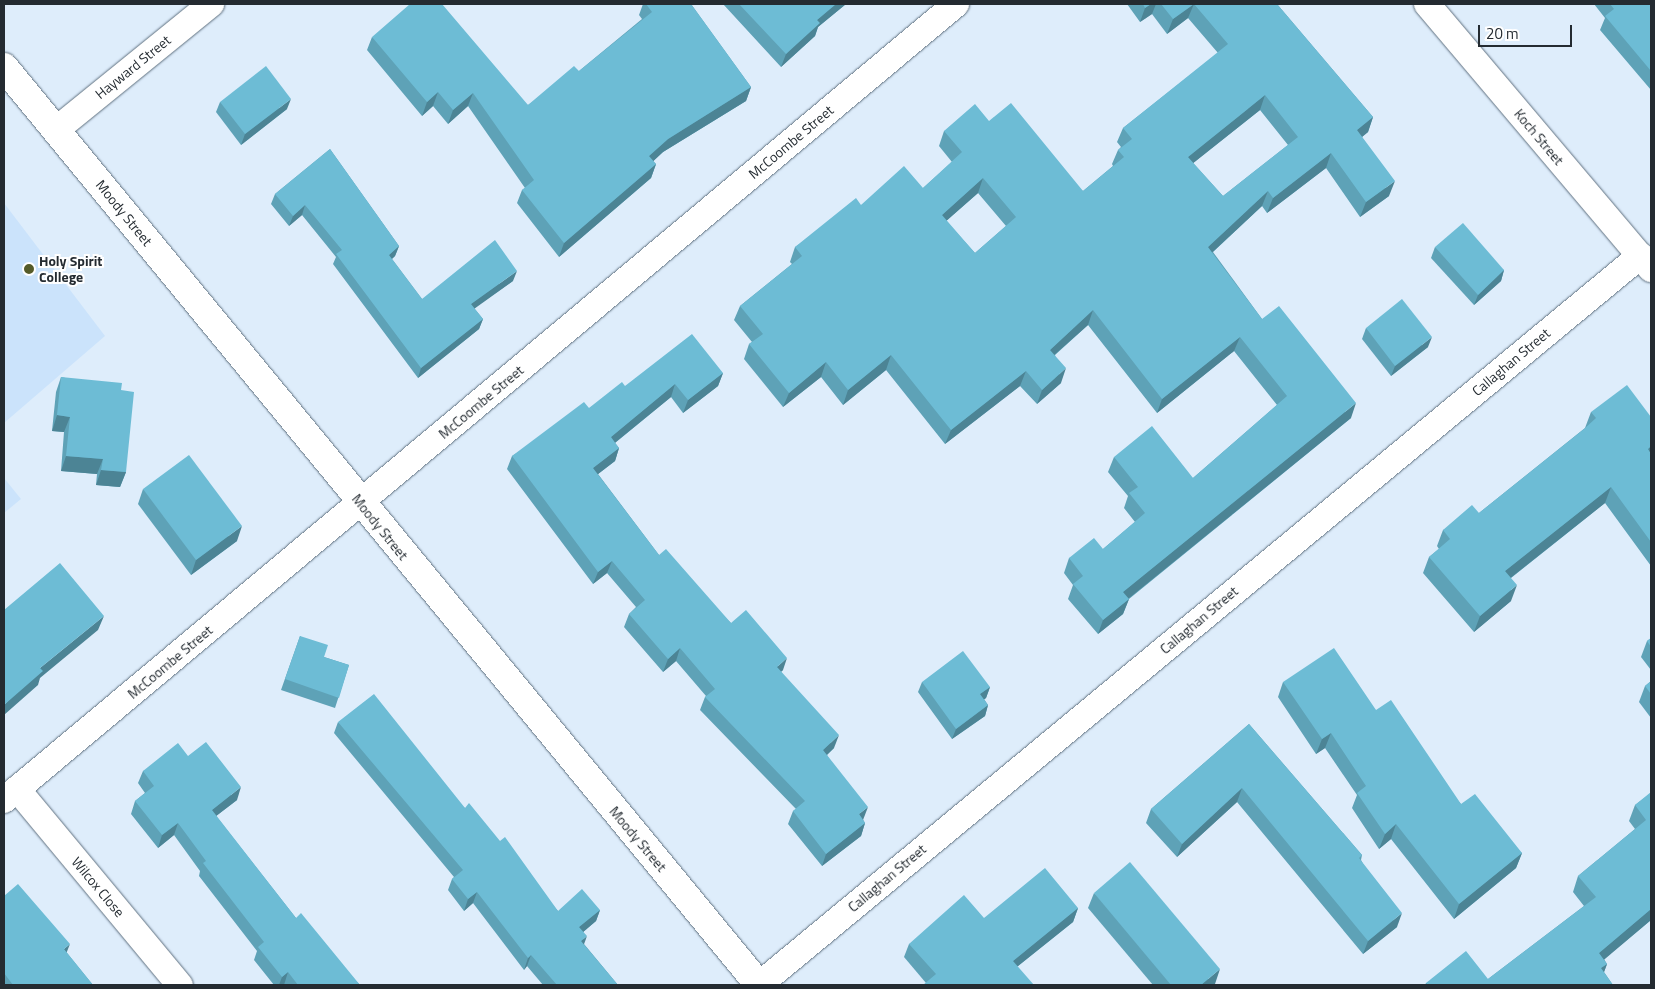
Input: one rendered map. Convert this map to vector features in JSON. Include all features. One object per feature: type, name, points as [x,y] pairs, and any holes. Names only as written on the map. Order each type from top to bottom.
[{"type":"main road","name":"Moody Street","points":[[4,67],[759,985]]},
{"type":"street","name":"Hayward Street","points":[[56,130],[211,4]]},
{"type":"street","name":"McCoombe Street","points":[[10,794],[361,503],[956,4]]},
{"type":"street","name":"Koch Street","points":[[1427,4],[1646,263]]},
{"type":"street","name":"Callaghan Street","points":[[759,985],[1646,263]]},
{"type":"street","name":"Wilcox Close","points":[[10,794],[180,985]]},
{"type":"shaded area","name":"Holy Spirit College","points":[[4,203],[105,336],[4,423]]},
{"type":"shaded area","points":[[4,478],[21,499],[4,513]]},
{"type":"building","points":[[410,4],[442,4],[528,105],[574,66],[579,71],[652,12],[646,4],[691,4],[751,87],[668,139],[649,156],[656,164],[564,243],[522,190],[534,180],[473,93],[453,110],[438,92],[427,102],[372,37]]},
{"type":"building","points":[[739,4],[836,4],[817,20],[820,23],[786,54]]},
{"type":"building","points":[[1143,4],[1151,4],[1145,8]]},
{"type":"building","points":[[1161,4],[1194,4],[1173,19]]},
{"type":"building","points":[[1194,4],[1277,4],[1373,117],[1357,130],[1395,181],[1366,202],[1331,153],[1273,198],[1268,191],[1208,247],[1262,319],[1279,306],[1356,403],[1123,592],[1129,599],[1103,620],[1073,584],[1083,576],[1069,558],[1094,538],[1103,549],[1145,513],[1129,493],[1138,487],[1114,457],[1152,426],[1193,478],[1287,396],[1240,337],[1162,399],[1093,310],[1050,350],[1066,368],[1042,390],[1026,371],[951,430],[891,355],[848,390],[826,362],[789,393],[749,344],[763,334],[740,306],[802,256],[795,247],[856,198],[861,205],[904,166],[923,188],[962,152],[944,131],[975,104],[989,121],[1011,103],[1083,191],[1124,157],[1118,150],[1132,139],[1123,128],[1228,44]],"holes":[[[1265,95],[1298,137],[1223,196],[1188,157]],[[983,178],[1016,217],[975,253],[942,215]]]},
{"type":"building","points":[[1610,4],[1651,4],[1651,71],[1605,16],[1614,9]]},
{"type":"building","points":[[266,66],[291,99],[245,134],[220,102]]},
{"type":"building","points":[[330,149],[399,246],[389,255],[422,299],[495,240],[517,271],[471,304],[483,319],[421,368],[336,254],[342,250],[305,205],[293,216],[275,194]]},
{"type":"building","points":[[1463,223],[1504,270],[1478,295],[1435,247]]},
{"type":"building","points":[[1402,299],[1432,337],[1395,366],[1366,328]]},
{"type":"building","points":[[692,334],[723,373],[688,400],[675,384],[611,437],[619,448],[593,468],[659,555],[666,549],[731,623],[746,610],[787,658],[777,667],[839,735],[823,750],[868,807],[859,814],[865,823],[826,854],[793,811],[805,801],[705,697],[715,689],[680,648],[668,659],[629,614],[645,600],[612,561],[598,572],[512,456],[584,402],[589,408],[622,382],[625,386]]},
{"type":"building","points":[[61,377],[122,383],[121,390],[134,392],[126,472],[101,470],[103,459],[66,456],[70,417],[57,415]]},
{"type":"building","points":[[1627,385],[1651,417],[1651,446],[1648,449],[1651,454],[1651,542],[1611,487],[1505,571],[1517,585],[1480,616],[1429,557],[1450,539],[1443,530],[1472,505],[1479,513],[1584,429],[1596,418],[1591,412]]},
{"type":"building","points":[[189,455],[242,526],[196,560],[143,489]]},
{"type":"building","points":[[60,563],[104,616],[40,668],[43,671],[4,705],[4,610]]},
{"type":"building","points":[[300,636],[328,645],[324,657],[349,665],[339,698],[285,679]]},
{"type":"building","points":[[1651,638],[1651,647],[1647,641]]},
{"type":"building","points":[[1334,648],[1376,710],[1391,700],[1461,804],[1475,794],[1522,853],[1459,904],[1396,824],[1385,834],[1357,793],[1366,786],[1331,733],[1322,739],[1283,682]]},
{"type":"building","points":[[963,651],[990,687],[980,694],[988,705],[956,729],[922,682]]},
{"type":"building","points":[[1651,681],[1651,694],[1645,686]]},
{"type":"building","points":[[374,694],[465,808],[469,803],[500,841],[505,837],[558,911],[582,889],[600,910],[579,927],[587,936],[581,941],[618,985],[557,985],[531,955],[528,958],[477,892],[468,899],[452,879],[463,870],[338,722]]},
{"type":"building","points":[[1249,724],[1362,855],[1359,858],[1402,913],[1368,941],[1242,788],[1182,844],[1151,809]]},
{"type":"building","points":[[206,742],[241,787],[212,810],[296,918],[301,913],[360,985],[298,985],[288,972],[282,977],[258,947],[264,942],[203,863],[206,861],[178,823],[162,835],[135,801],[154,786],[143,771],[178,743],[188,756]]},
{"type":"building","points":[[1651,792],[1651,909],[1599,953],[1607,964],[1601,968],[1613,985],[1428,985],[1426,983],[1466,951],[1488,979],[1596,897],[1578,876],[1646,820],[1635,805]]},
{"type":"building","points":[[1130,862],[1220,969],[1201,985],[1171,985],[1094,893]]},
{"type":"building","points":[[1045,868],[1078,908],[1013,961],[1034,985],[923,985],[936,974],[909,944],[964,895],[984,918]]},
{"type":"building","points":[[18,884],[70,944],[64,949],[93,985],[13,985],[4,973],[4,896]]},
{"type":"place","name":"Holy Spirit College","points":[[29,269]]}]
